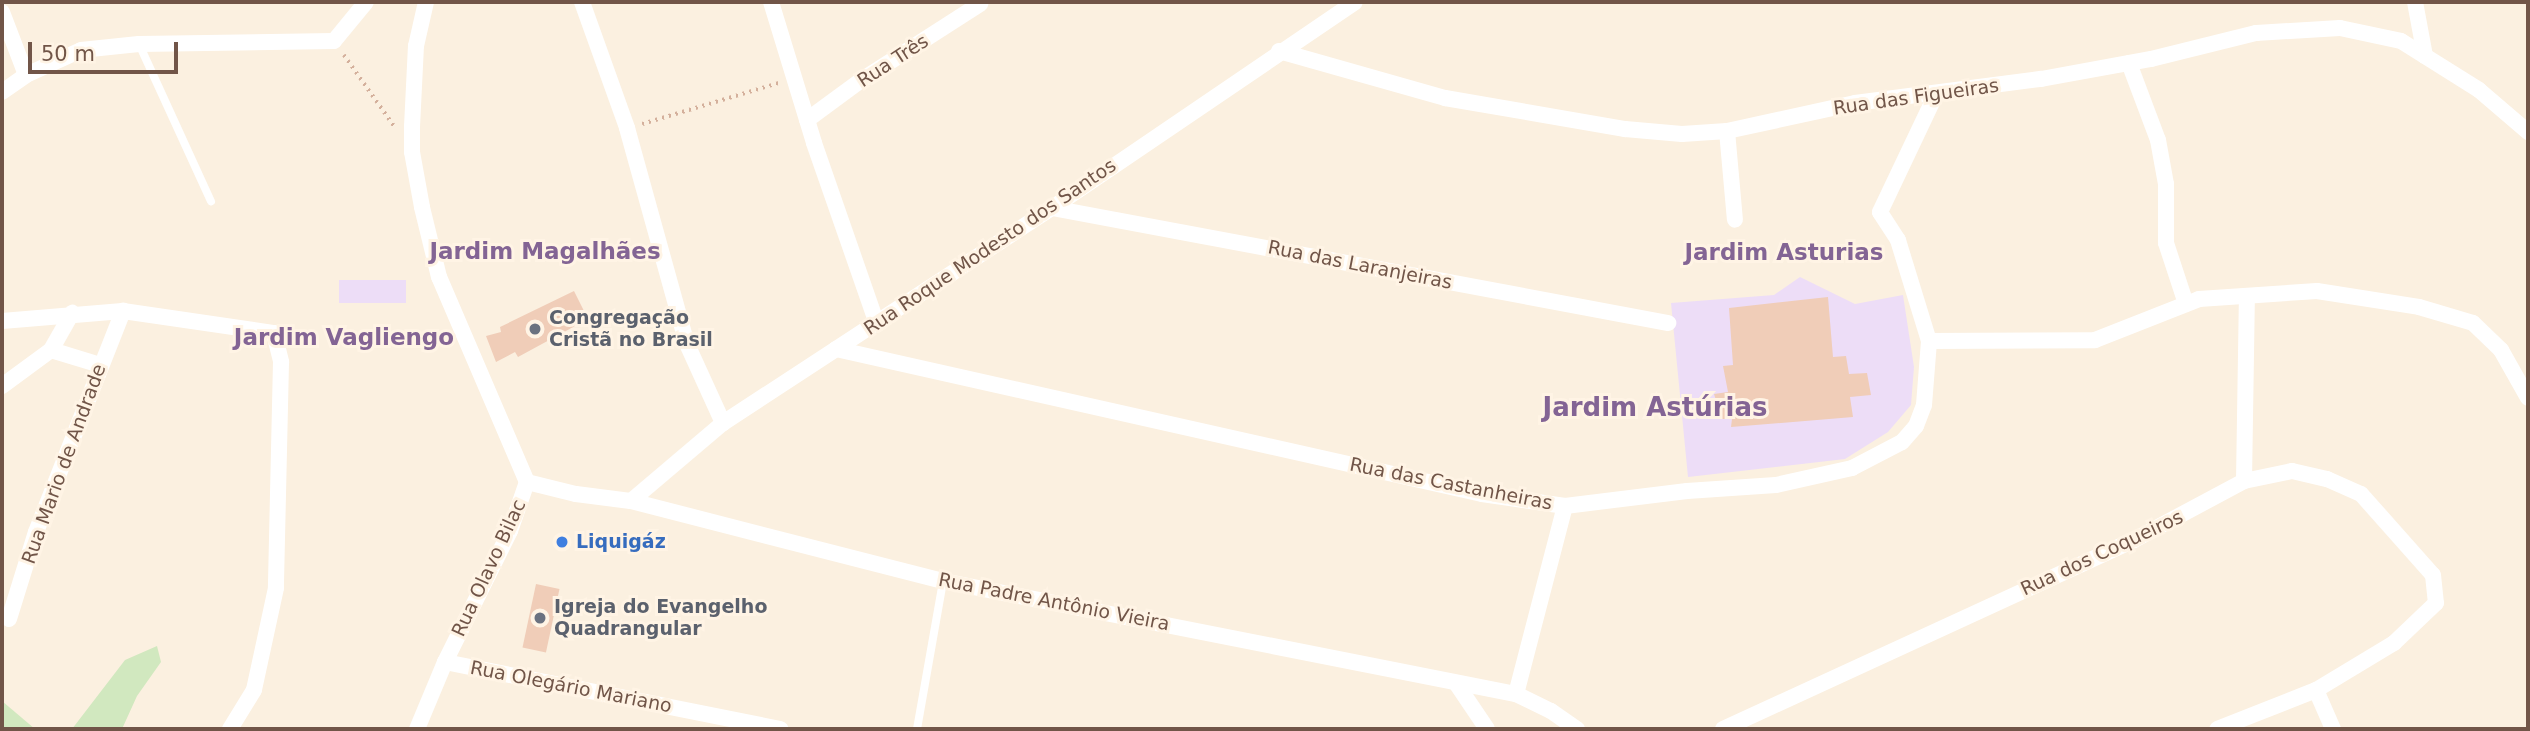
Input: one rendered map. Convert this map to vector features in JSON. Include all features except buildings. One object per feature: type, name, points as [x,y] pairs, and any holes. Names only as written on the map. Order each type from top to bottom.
[{"type":"street","points":[[347,2],[354,17]]},
{"type":"street","points":[[2,92],[26,75],[81,50],[139,44],[334,41],[366,2]]},
{"type":"street","name":"Rua Olavo Bilac","points":[[417,729],[445,662],[510,531],[527,482],[439,276],[412,152],[416,46],[426,2]]},
{"type":"street","points":[[582,2],[627,128],[687,344],[723,423]]},
{"type":"street","points":[[771,2],[807,120],[877,324]]},
{"type":"street","name":"Rua Roque Modesto dos Santos","points":[[631,500],[723,423],[1052,208],[1279,51],[1355,2]]},
{"type":"street","points":[[2415,2],[2425,56]]},
{"type":"street","name":"Rua Três","points":[[807,120],[860,81],[980,4]]},
{"type":"street","points":[[2,12],[26,75]]},
{"type":"street","name":"Rua das Figueiras","points":[[1279,51],[1446,98],[1625,130],[1682,134],[1727,131],[1855,103],[1936,94],[2130,63],[2256,33],[2340,28],[2401,41],[2479,90],[2528,132]]},
{"type":"street","points":[[2130,63],[2158,140],[2166,184],[2166,243],[2186,304]]},
{"type":"street","name":"Rua das Castanheiras","points":[[836,349],[1482,494],[1564,506],[1687,491],[1776,485],[1852,468],[1902,442],[1916,426],[1924,404],[1929,341],[1898,240],[1880,212],[1936,94]]},
{"type":"street","points":[[1727,131],[1735,220]]},
{"type":"street","name":"Rua das Laranjeiras","points":[[1052,208],[1668,323]]},
{"type":"street","points":[[1929,341],[2095,340],[2199,299],[2247,298],[2317,291],[2419,307],[2473,323],[2501,350],[2528,398]]},
{"type":"street","points":[[2244,481],[2247,298]]},
{"type":"street","points":[[2,321],[72,313],[123,311],[274,333],[281,362],[276,588],[254,690],[230,729]]},
{"type":"street","name":"Rua Mario de Andrade","points":[[9,619],[36,532],[123,311]]},
{"type":"street","points":[[2,386],[51,350],[72,313]]},
{"type":"street","points":[[51,350],[100,365]]},
{"type":"street","name":"Rua dos Coqueiros","points":[[1723,729],[2134,540],[2244,481],[2291,471],[2328,479],[2361,494],[2432,575],[2436,603],[2393,643],[2316,690]]},
{"type":"street","name":"Rua Padre Antônio Vieira","points":[[527,482],[576,494],[631,500],[943,581],[1516,694],[1551,711],[1577,729]]},
{"type":"street","points":[[1516,694],[1564,506]]},
{"type":"street","name":"Rua Olegário Mariano","points":[[445,662],[780,729]]},
{"type":"street","points":[[1456,682],[1488,729]]},
{"type":"street","points":[[2217,729],[2316,690],[2333,729]]},
{"type":"lane","points":[[139,44],[211,201]]},
{"type":"lane","points":[[917,729],[943,581]]},
{"type":"path","points":[[334,41],[401,136],[411,127]]},
{"type":"path","points":[[627,128],[794,78]]},
{"type":"shaded area","points":[[1800,277],[1855,304],[1903,295],[1914,367],[1911,405],[1888,432],[1845,459],[1688,477],[1671,303],[1774,295]]},
{"type":"shaded area","points":[[339,280],[406,280],[406,303],[339,303]]},
{"type":"green space","points":[[157,646],[161,662],[137,696],[122,729],[72,729],[125,660]]},
{"type":"green space","points":[[2,701],[35,729],[2,729]]},
{"type":"place","name":"Congregação Cristã no Brasil","points":[[535,329]]},
{"type":"place","name":"Liquigáz","points":[[562,542]]},
{"type":"place","name":"Igreja do Evangelho Quadrangular","points":[[540,618]]},
{"type":"district","name":"Jardim Magalhães","points":[[545,251]]},
{"type":"district","name":"Jardim Asturias","points":[[1784,252]]},
{"type":"district","name":"Jardim Vagliengo","points":[[344,337]]},
{"type":"district","name":"Jardim Astúrias","points":[[1655,408]]}]
